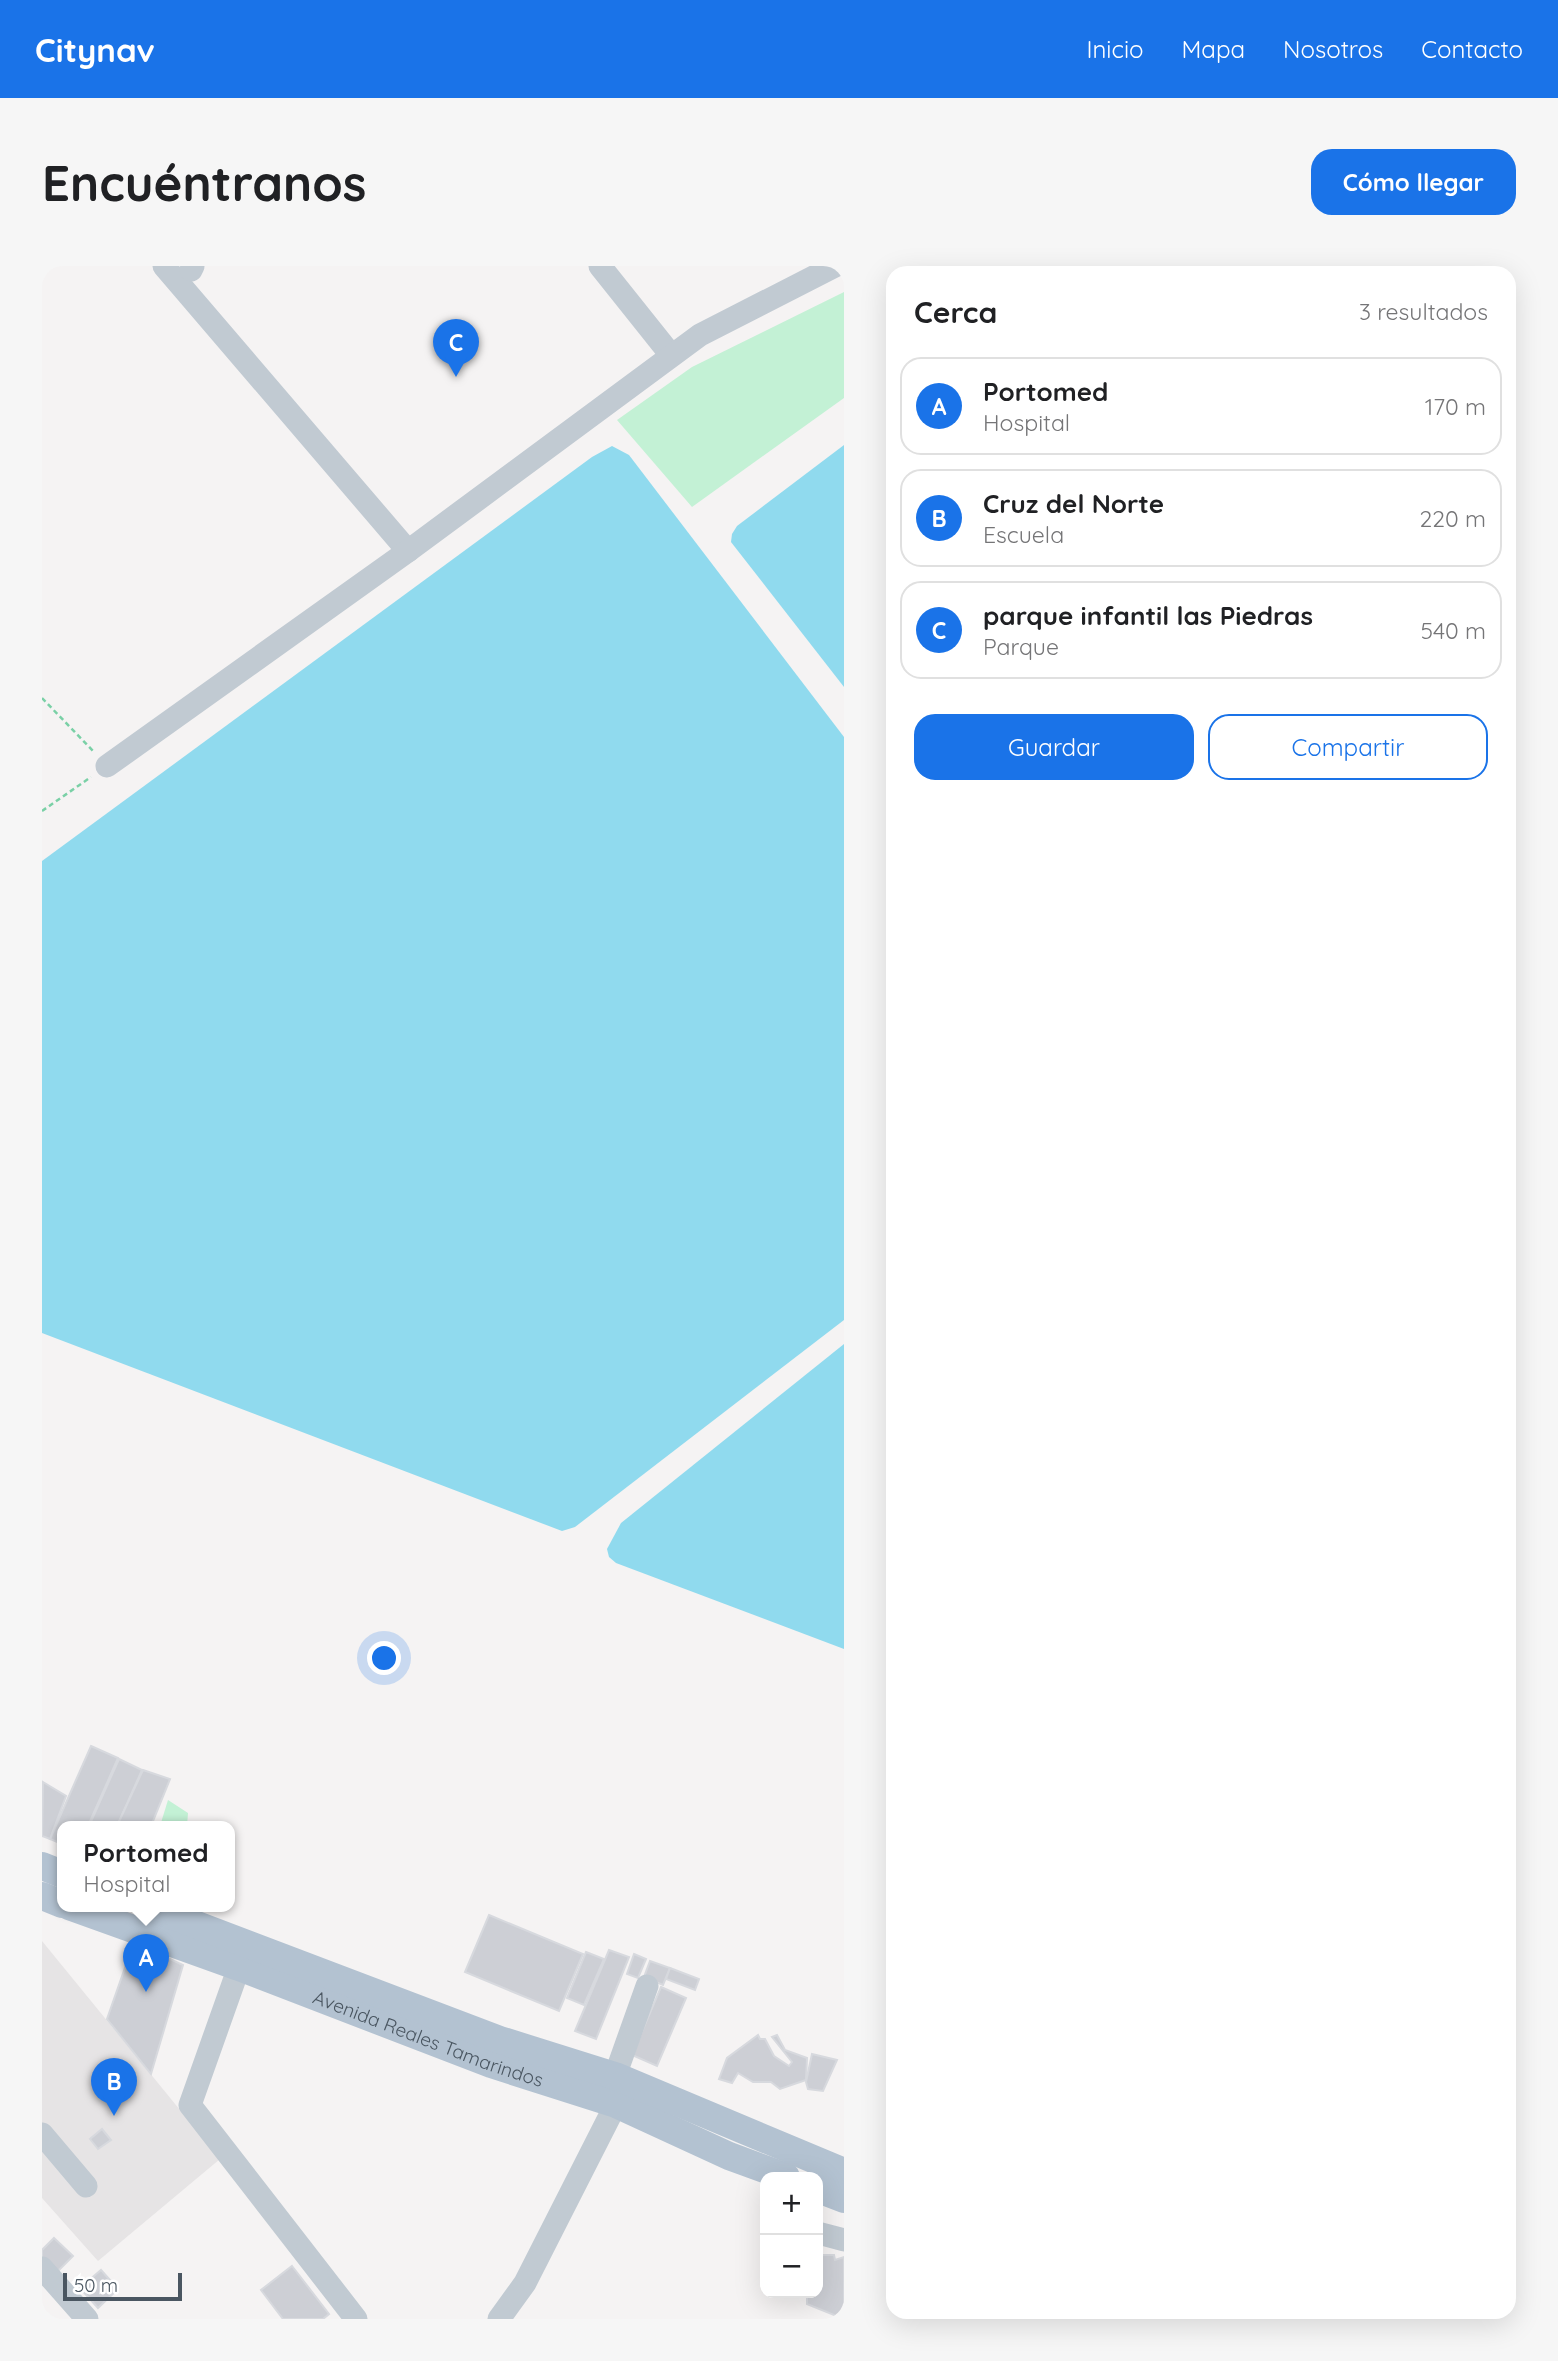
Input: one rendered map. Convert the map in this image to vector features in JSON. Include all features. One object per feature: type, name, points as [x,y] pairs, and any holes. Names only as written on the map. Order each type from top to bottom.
[{"type":"main road","name":"Avenida Reales Tamarindos","points":[[92,1912],[192,1938],[615,2076],[771,2167]]},
{"type":"main road","name":"Avenida Reales Tamarindos","points":[[155,1912],[239,1967],[491,2064],[616,2104],[771,2167],[844,2172]]},
{"type":"main road","points":[[823,2191],[844,2199]]},
{"type":"street","points":[[164,266],[408,551]]},
{"type":"street","points":[[600,266],[671,355]]},
{"type":"street","points":[[107,766],[408,551],[671,355],[726,319],[835,266]]},
{"type":"street","points":[[239,1967],[190,2105],[356,2319]]},
{"type":"street","points":[[615,2076],[647,1986]]},
{"type":"street","points":[[499,2319],[525,2283],[616,2104]]},
{"type":"street","points":[[42,2134],[86,2186]]},
{"type":"street","points":[[823,2234],[844,2241]]},
{"type":"street","points":[[42,2268],[86,2319]]},
{"type":"path","points":[[42,698],[107,766],[42,811]]},
{"type":"shaded area","points":[[42,1941],[220,2159],[98,2261],[42,2198]]},
{"type":"green space","points":[[844,292],[844,398],[692,507],[617,420],[692,367]]},
{"type":"green space","points":[[168,1800],[188,1813],[187,1821],[162,1821]]},
{"type":"water","points":[[844,445],[844,687],[731,542],[737,526]]},
{"type":"water","points":[[612,446],[629,455],[844,737],[844,1320],[575,1527],[562,1531],[42,1333],[42,861],[592,457]]},
{"type":"water","points":[[844,1344],[844,1649],[616,1563],[609,1557],[607,1549],[621,1523]]},
{"type":"building","points":[[91,1746],[118,1758],[90,1821],[58,1821]]},
{"type":"building","points":[[119,1759],[142,1770],[119,1821],[91,1821]]},
{"type":"building","points":[[143,1770],[170,1779],[153,1821],[119,1821]]},
{"type":"building","points":[[43,1782],[66,1796],[50,1839],[42,1836]]},
{"type":"building","points":[[57,1823],[57,1842],[50,1839]]},
{"type":"building","points":[[489,1915],[583,1954],[559,2011],[465,1972]]},
{"type":"building","points":[[134,1942],[183,1965],[151,2074],[107,2019]]},
{"type":"building","points":[[609,1950],[629,1957],[596,2039],[575,2031]]},
{"type":"building","points":[[586,1952],[604,1959],[584,2005],[567,1998]]},
{"type":"building","points":[[634,1954],[646,1959],[638,1978],[627,1974]]},
{"type":"building","points":[[650,1961],[670,1968],[663,1985],[644,1977]]},
{"type":"building","points":[[670,1968],[699,1979],[695,1990],[666,1979]]},
{"type":"building","points":[[661,1987],[686,1998],[657,2066],[632,2055]]},
{"type":"building","points":[[758,2035],[760,2039],[765,2039],[774,2056],[789,2066],[792,2062],[772,2037],[777,2035],[785,2050],[807,2058],[806,2080],[780,2089],[771,2082],[753,2082],[738,2073],[732,2083],[719,2079],[727,2058]]},
{"type":"building","points":[[812,2054],[837,2060],[823,2091],[808,2089],[806,2082]]},
{"type":"building","points":[[102,2129],[111,2140],[98,2149],[90,2139]]},
{"type":"building","points":[[54,2238],[73,2256],[50,2279],[42,2270],[42,2250]]},
{"type":"building","points":[[823,2255],[834,2255],[835,2260],[844,2257],[844,2319],[807,2304],[807,2298],[823,2298]]},
{"type":"building","points":[[292,2266],[329,2314],[323,2319],[283,2319],[261,2290]]},
{"type":"building","points":[[101,2270],[118,2289],[98,2308],[80,2288]]},
{"type":"place","name":"parque infantil las Piedras","points":[[456,377]]},
{"type":"place","name":"Portomed","points":[[146,1992]]},
{"type":"place","name":"Cruz del Norte","points":[[114,2116]]}]
